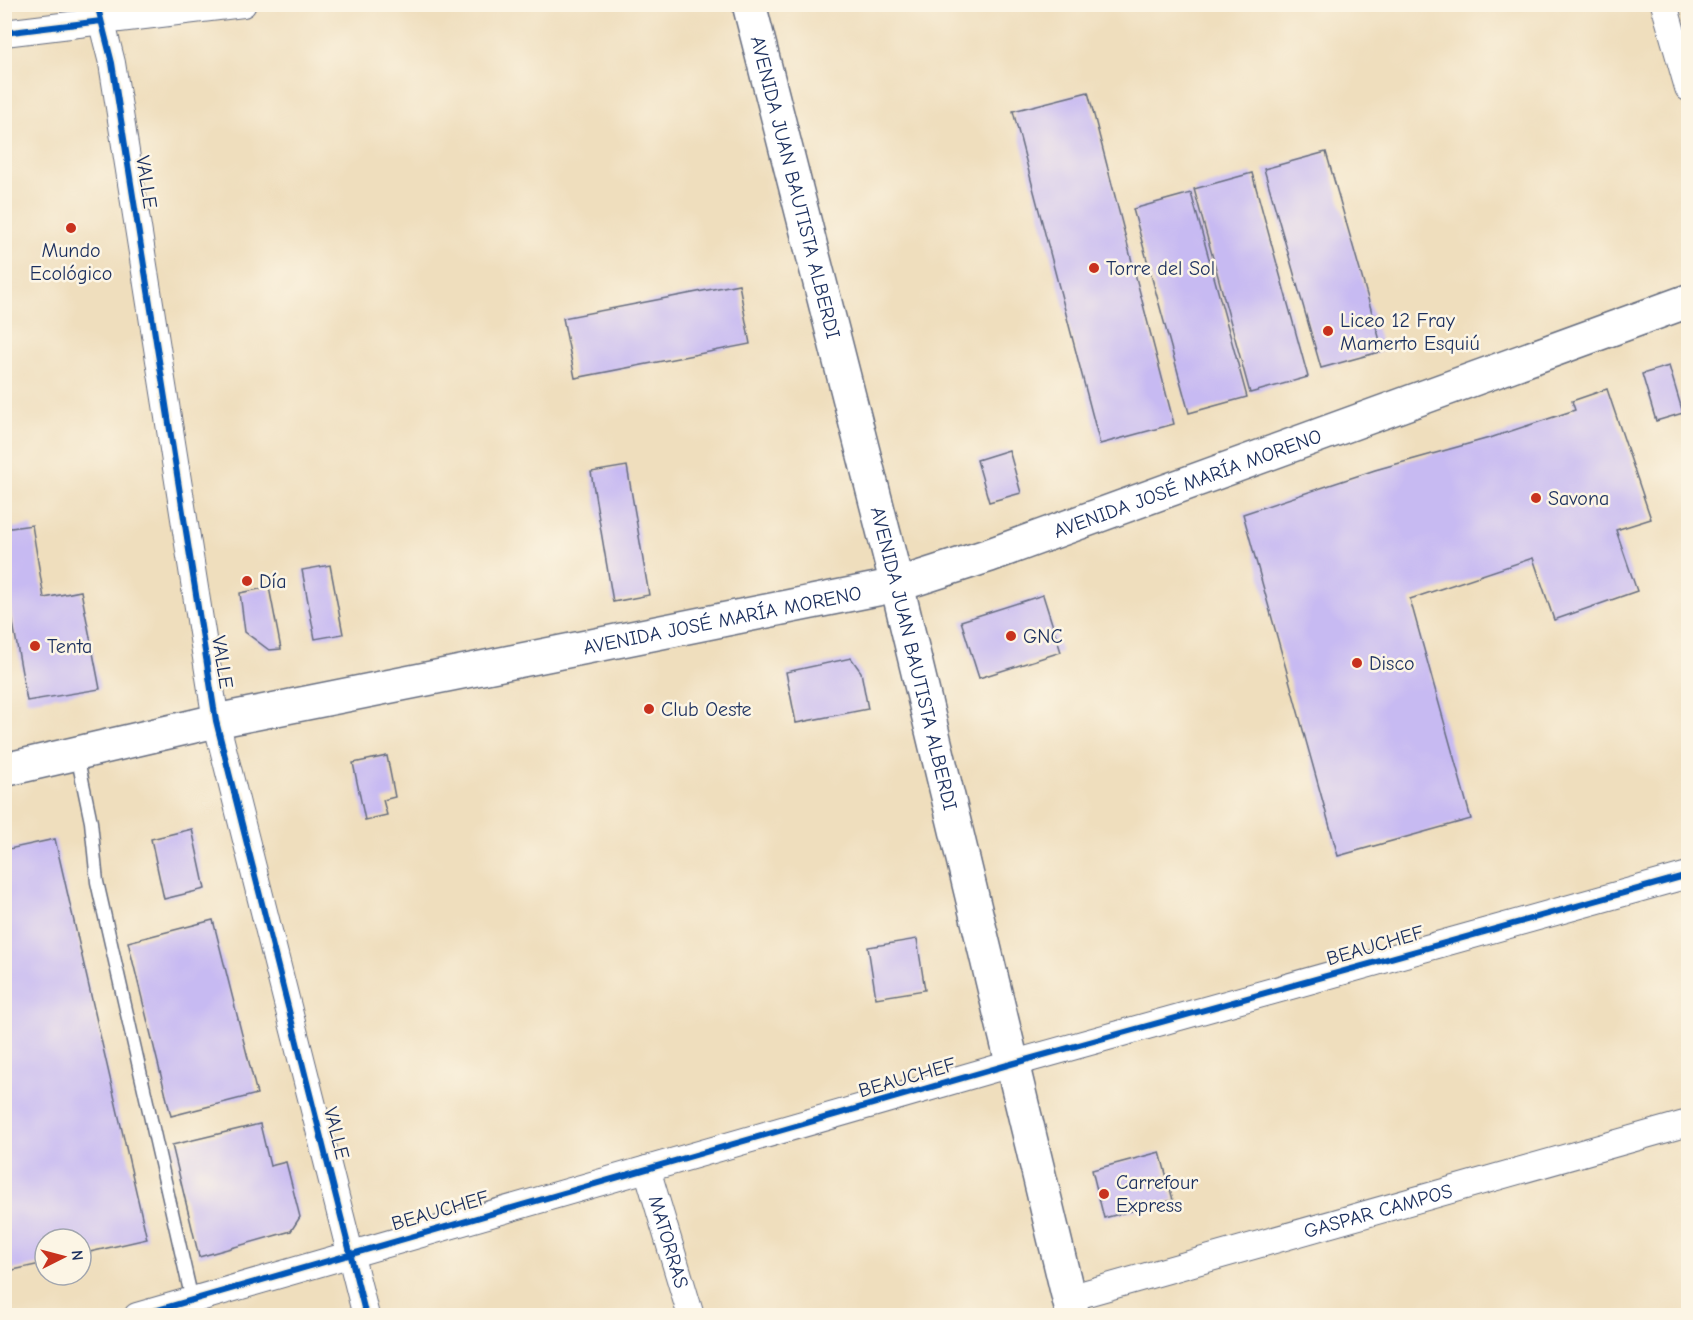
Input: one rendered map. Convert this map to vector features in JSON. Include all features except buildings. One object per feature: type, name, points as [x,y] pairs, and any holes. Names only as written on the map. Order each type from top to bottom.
[{"type":"main road","name":"AVENIDA JUAN BAUTISTA ALBERDI","points":[[749,4],[897,585],[1071,1307]]},
{"type":"main road","name":"AVENIDA JOSÉ MARÍA MORENO","points":[[4,770],[216,721],[897,585],[990,555],[1689,301]]},
{"type":"street","points":[[4,33],[99,13],[243,4]]},
{"type":"street","points":[[1664,4],[1689,88]]},
{"type":"street","name":"VALLE","points":[[99,13],[112,63],[216,721],[366,1316]]},
{"type":"street","name":"BEAUCHEF","points":[[137,1316],[350,1252],[1011,1064],[1689,875]]},
{"type":"street","name":"GASPAR CAMPOS","points":[[1071,1307],[1689,1123]]},
{"type":"street","name":"MATORRAS","points":[[647,1169],[691,1316]]},
{"type":"lane","points":[[77,754],[91,822],[98,882],[192,1300]]},
{"type":"cycle path","points":[[97,4],[112,63],[216,721],[366,1316]]},
{"type":"cycle path","points":[[4,33],[101,21]]},
{"type":"cycle path","points":[[137,1316],[1011,1064],[1688,875]]},
{"type":"place","name":"Mundo Ecológico","points":[[71,228]]},
{"type":"place","name":"Torre del Sol","points":[[1094,268]]},
{"type":"place","name":"Liceo 12 Fray Mamerto Esquiú","points":[[1328,331]]},
{"type":"place","name":"Savona","points":[[1536,498]]},
{"type":"place","name":"Día","points":[[247,581]]},
{"type":"place","name":"GNC","points":[[1011,636]]},
{"type":"place","name":"Tenta","points":[[35,646]]},
{"type":"place","name":"Disco","points":[[1357,663]]},
{"type":"place","name":"Club Oeste","points":[[649,709]]},
{"type":"place","name":"Carrefour Express","points":[[1104,1194]]}]
